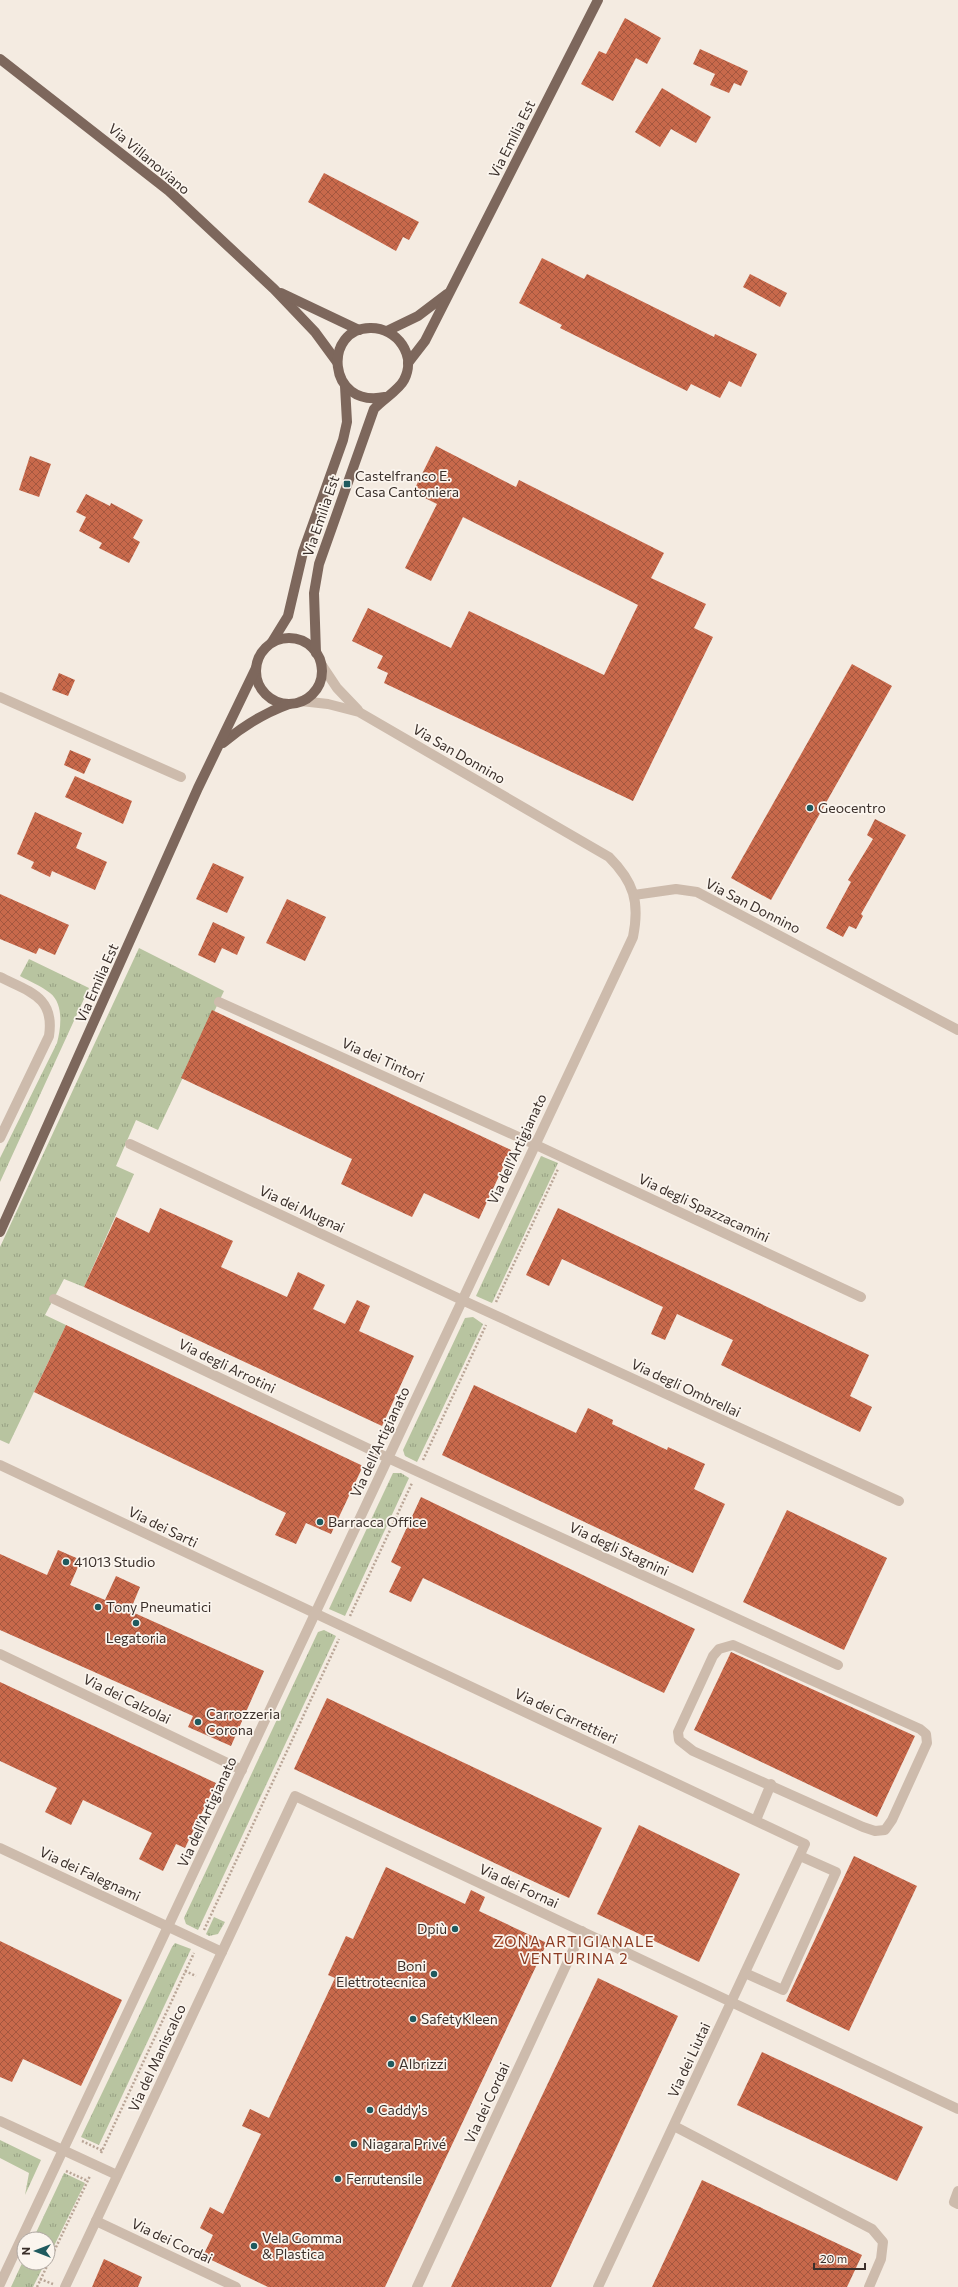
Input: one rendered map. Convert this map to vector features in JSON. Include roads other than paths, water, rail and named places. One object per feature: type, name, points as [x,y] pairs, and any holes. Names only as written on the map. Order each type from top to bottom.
[{"type":"main road","name":"Via Emilia Est","points":[[220,746],[248,723],[297,702],[316,690],[320,682],[321,664],[316,652],[314,593],[319,564],[371,416],[374,409],[385,396],[393,392],[404,379],[408,362],[425,341],[598,0]]},
{"type":"main road","name":"Via Villanoviano","points":[[0,59],[168,191],[274,289],[315,332],[337,362]]},
{"type":"main road","name":"Via Villanoviano","points":[[274,289],[326,316],[359,330]]},
{"type":"main road","name":"Via Emilia Est","points":[[387,331],[418,316],[451,290]]},
{"type":"main road","points":[[337,362],[343,343],[359,330],[368,328],[387,331],[402,344],[408,362]]},
{"type":"main road","name":"Via Emilia Est","points":[[0,1232],[198,788],[220,746],[256,668],[261,653],[272,642],[288,616],[303,552],[343,440],[347,422],[345,386],[340,378],[337,362]]},
{"type":"main road","points":[[345,386],[353,393],[363,398],[374,399],[385,396]]},
{"type":"main road","points":[[272,642],[293,638],[306,643],[316,652]]},
{"type":"main road","points":[[256,668],[257,678],[266,694],[283,703],[297,702]]},
{"type":"street","name":"Via San Donnino","points":[[321,664],[337,688],[359,712]]},
{"type":"street","points":[[0,697],[181,777]]},
{"type":"street","name":"Via San Donnino","points":[[297,702],[328,704],[359,712],[609,858],[622,871],[634,896],[676,889],[697,892],[958,1030]]},
{"type":"street","name":"Via dell'Artigianato","points":[[0,2284],[534,1144],[633,937],[636,922],[634,896]]},
{"type":"street","points":[[0,977],[39,998],[47,1007],[51,1025],[49,1036],[0,1138]]},
{"type":"street","name":"Via dei Tintori","points":[[219,1002],[534,1144]]},
{"type":"street","name":"Via dei Mugnai","points":[[130,1144],[462,1300]]},
{"type":"street","name":"Via degli Spazzacamini","points":[[534,1144],[861,1297]]},
{"type":"street","name":"Via degli Arrotini","points":[[54,1299],[388,1458]]},
{"type":"street","name":"Via degli Ombrellai","points":[[462,1300],[899,1501]]},
{"type":"street","name":"Via degli Stagnini","points":[[388,1458],[838,1665]]},
{"type":"street","name":"Via dei Sarti","points":[[0,1465],[314,1614]]},
{"type":"street","name":"Via dei Carrettieri","points":[[314,1614],[805,1844]]},
{"type":"street","points":[[733,1645],[920,1729],[928,1738],[895,1813],[884,1830],[875,1832],[770,1784],[693,1751],[679,1740],[678,1732],[713,1656],[719,1649],[726,1646],[733,1645]]},
{"type":"street","name":"Via dei Calzolai","points":[[0,1654],[242,1770]]},
{"type":"street","points":[[756,1820],[770,1784]]},
{"type":"street","name":"Via dei Fornai","points":[[295,1796],[958,2109]]},
{"type":"street","name":"Via del Maniscalco","points":[[65,2287],[295,1796]]},
{"type":"street","name":"Via dei Liutai","points":[[598,2287],[805,1844]]},
{"type":"street","name":"Via dei Falegnami","points":[[0,1848],[169,1926]]},
{"type":"street","points":[[745,1973],[783,1990],[836,1872],[800,1856]]},
{"type":"street","points":[[169,1926],[222,1952]]},
{"type":"street","name":"Via dei Cordai","points":[[417,2287],[582,1931]]},
{"type":"street","points":[[0,2121],[117,2175]]},
{"type":"street","points":[[674,2126],[872,2229],[883,2242],[881,2260],[869,2287]]},
{"type":"street","points":[[958,2191],[954,2202],[958,2204]]},
{"type":"street","name":"Via dei Cordai","points":[[96,2221],[236,2287]]},
{"type":"place","name":"Castelfranco E. Casa Cantoniera","points":[[347,484]]},
{"type":"place","name":"Geocentro","points":[[810,808]]},
{"type":"place","name":"Barracca Office","points":[[320,1522]]},
{"type":"place","name":"41013 Studio","points":[[66,1562]]},
{"type":"place","name":"Tony Pneumatici","points":[[98,1607]]},
{"type":"place","name":"Legatoria","points":[[136,1623]]},
{"type":"place","name":"Carrozzeria Corona","points":[[198,1722]]},
{"type":"place","name":"Dpiù","points":[[455,1929]]},
{"type":"place","name":"Boni Elettrotecnica","points":[[434,1974]]},
{"type":"place","name":"SafetyKleen","points":[[413,2019]]},
{"type":"place","name":"Albrizzi","points":[[391,2064]]},
{"type":"place","name":"Caddy's","points":[[370,2110]]},
{"type":"place","name":"Niagara Privé","points":[[354,2144]]},
{"type":"place","name":"Ferrutensile","points":[[338,2179]]},
{"type":"place","name":"Vela Gomma & Plastica","points":[[254,2246]]},
{"type":"district","name":"ZONA ARTIGIANALE VENTURINA 2","points":[[574,1950]]}]
